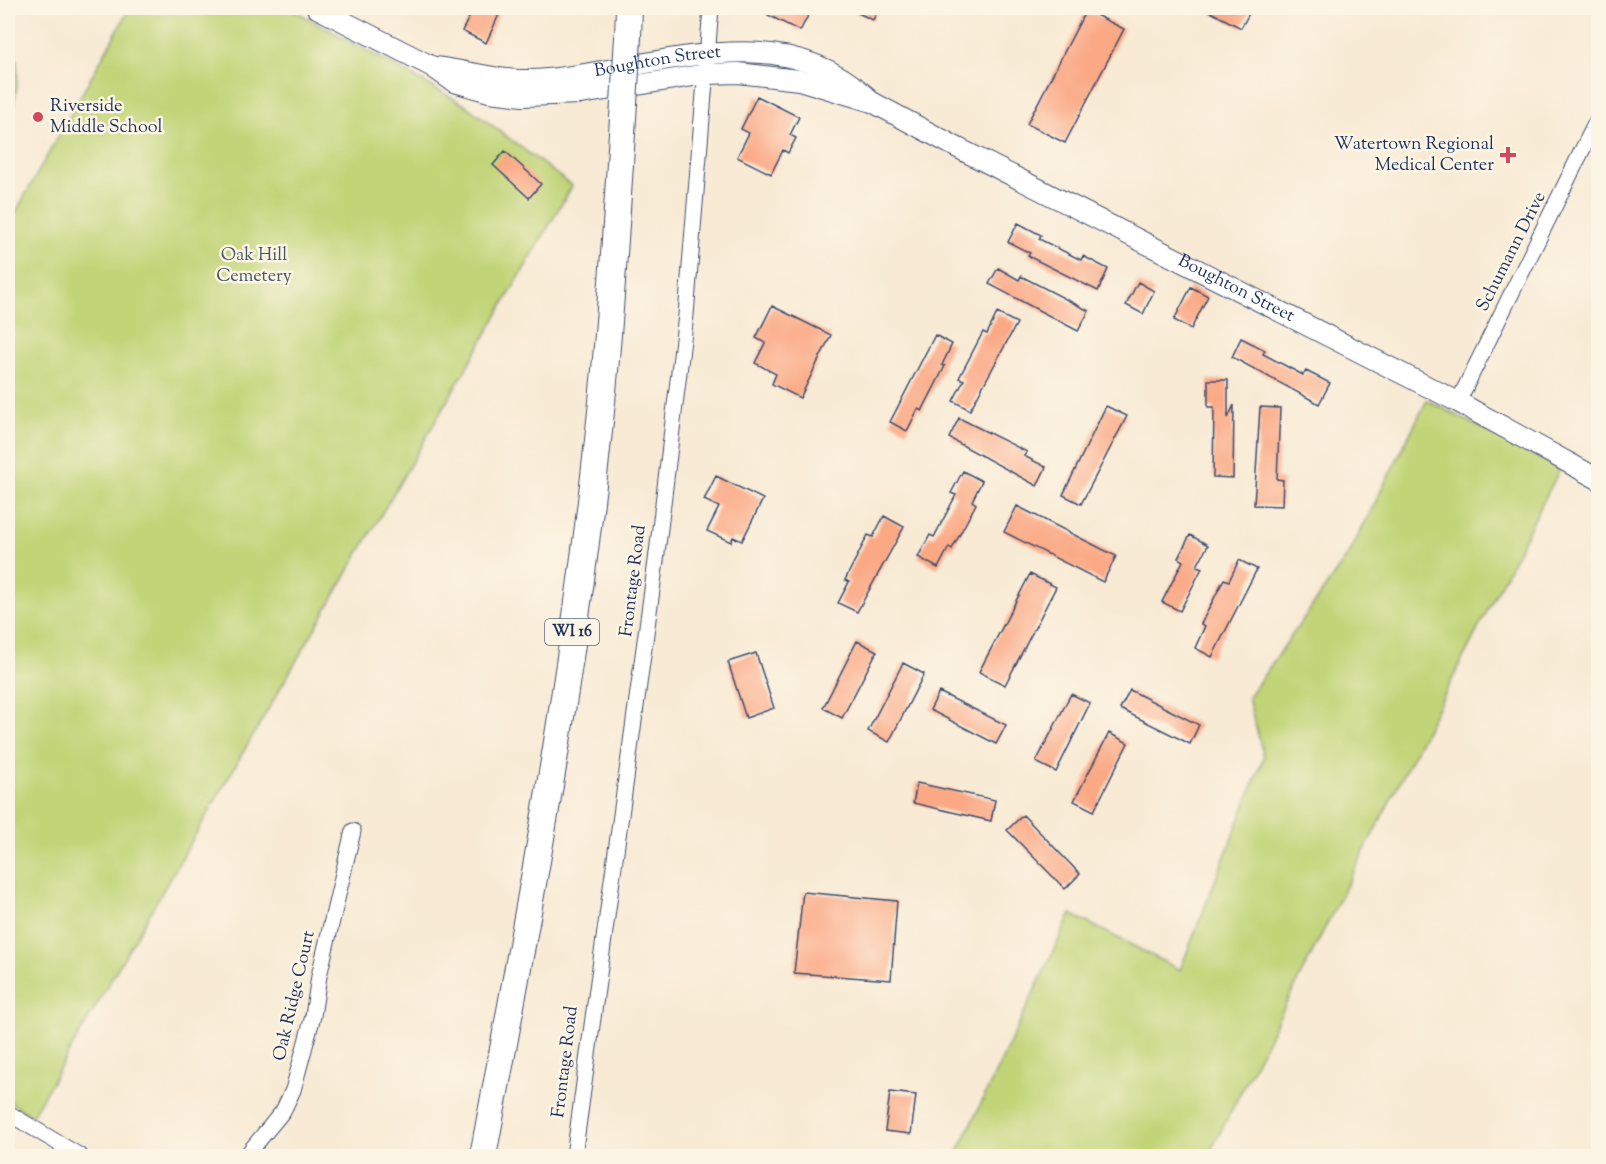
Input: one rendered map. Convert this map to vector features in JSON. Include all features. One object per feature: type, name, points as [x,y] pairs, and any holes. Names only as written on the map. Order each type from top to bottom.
[{"type":"highway","name":"WI 16","points":[[483,1156],[540,845],[588,519],[605,370],[629,8]]},
{"type":"street","name":"Boughton Street","points":[[317,8],[431,66],[463,86],[522,96],[581,94],[706,74],[758,74],[799,80],[872,102]]},
{"type":"street","name":"Frontage Road","points":[[574,1156],[657,561],[686,315],[711,8]]},
{"type":"street","name":"Boughton Street","points":[[431,66],[529,80],[707,54],[758,52],[808,62],[836,72],[872,102],[964,152],[1458,402],[1599,479]]},
{"type":"street","name":"Schumann Drive","points":[[1458,402],[1599,118]]},
{"type":"street","name":"Oak Ridge Court","points":[[246,1156],[283,1111],[293,1090],[313,1016],[319,976],[353,831]]},
{"type":"street","points":[[8,1113],[80,1156]]},
{"type":"green space","name":"Oak Hill Cemetery","points":[[130,8],[290,8],[465,105],[572,186],[32,1116],[8,1101],[8,226]]},
{"type":"green space","points":[[8,37],[16,58],[17,80],[8,124]]},
{"type":"green space","points":[[1427,400],[1560,469],[1208,1156],[956,1156],[1071,914],[1180,970],[1264,757],[1248,698],[1350,552]]},
{"type":"building","points":[[474,8],[502,8],[486,43],[462,31]]},
{"type":"building","points":[[772,8],[812,8],[800,31],[768,15]]},
{"type":"building","points":[[847,8],[879,8],[873,20]]},
{"type":"building","points":[[1203,8],[1252,8],[1241,28]]},
{"type":"building","points":[[1086,10],[1124,29],[1065,143],[1027,124]]},
{"type":"building","points":[[757,96],[799,117],[790,135],[796,138],[788,153],[783,150],[771,174],[737,157],[749,133],[741,129]]},
{"type":"building","points":[[505,151],[541,184],[529,198],[493,165]]},
{"type":"building","points":[[1018,223],[1041,235],[1039,239],[1081,260],[1083,256],[1108,269],[1098,291],[1028,256],[1030,253],[1008,242]]},
{"type":"building","points":[[998,268],[1019,280],[1021,276],[1089,311],[1078,331],[989,284]]},
{"type":"building","points":[[1138,282],[1154,291],[1143,314],[1126,305]]},
{"type":"building","points":[[1191,287],[1208,296],[1191,329],[1174,320]]},
{"type":"building","points":[[772,306],[831,335],[800,398],[772,384],[776,374],[755,363],[765,343],[756,338]]},
{"type":"building","points":[[997,313],[1017,323],[970,410],[953,401],[964,380],[959,378],[983,332],[987,334]]},
{"type":"building","points":[[935,335],[952,344],[942,365],[945,366],[922,411],[918,409],[907,431],[890,422]]},
{"type":"building","points":[[1241,338],[1265,350],[1263,354],[1303,375],[1306,371],[1330,383],[1319,404],[1232,357]]},
{"type":"building","points":[[1208,380],[1228,380],[1228,418],[1234,405],[1233,478],[1213,477],[1214,407],[1208,407]]},
{"type":"building","points":[[1106,406],[1127,416],[1081,504],[1063,495]]},
{"type":"building","points":[[1260,407],[1280,408],[1277,479],[1283,480],[1282,506],[1254,505]]},
{"type":"building","points":[[959,418],[1027,452],[1024,456],[1046,467],[1037,486],[949,438]]},
{"type":"building","points":[[963,471],[982,481],[972,501],[976,504],[952,549],[949,547],[938,568],[918,557],[930,535],[934,537],[956,495],[951,493]]},
{"type":"building","points":[[716,476],[763,499],[742,541],[733,537],[731,542],[707,531],[719,507],[704,500]]},
{"type":"building","points":[[1017,506],[1116,556],[1103,582],[1004,532]]},
{"type":"building","points":[[884,516],[904,527],[857,612],[838,603],[849,582],[845,580],[868,535],[873,537]]},
{"type":"building","points":[[1190,535],[1208,545],[1197,566],[1202,568],[1180,611],[1162,602],[1183,561],[1178,558]]},
{"type":"building","points":[[1239,560],[1257,569],[1212,657],[1195,648],[1205,626],[1201,624],[1224,579],[1229,581]]},
{"type":"building","points":[[1030,574],[1056,587],[1005,685],[979,672]]},
{"type":"building","points":[[857,641],[877,651],[842,718],[823,708]]},
{"type":"building","points":[[756,653],[774,708],[746,718],[728,662]]},
{"type":"building","points":[[903,663],[924,674],[889,742],[868,731]]},
{"type":"building","points":[[1130,690],[1199,725],[1190,744],[1120,709]]},
{"type":"building","points":[[939,692],[1006,725],[996,744],[930,710]]},
{"type":"building","points":[[1071,694],[1090,703],[1056,772],[1036,762]]},
{"type":"building","points":[[1109,733],[1128,743],[1094,811],[1074,801]]},
{"type":"building","points":[[917,783],[995,800],[991,821],[913,803]]},
{"type":"building","points":[[1023,815],[1080,874],[1065,889],[1007,830]]},
{"type":"building","points":[[803,892],[897,901],[891,980],[794,973]]},
{"type":"building","points":[[890,1092],[916,1095],[911,1134],[885,1131]]},
{"type":"place","name":"Riverside Middle School","points":[[38,117]]},
{"type":"place","name":"Watertown Regional Medical Center","points":[[1508,155]]}]
